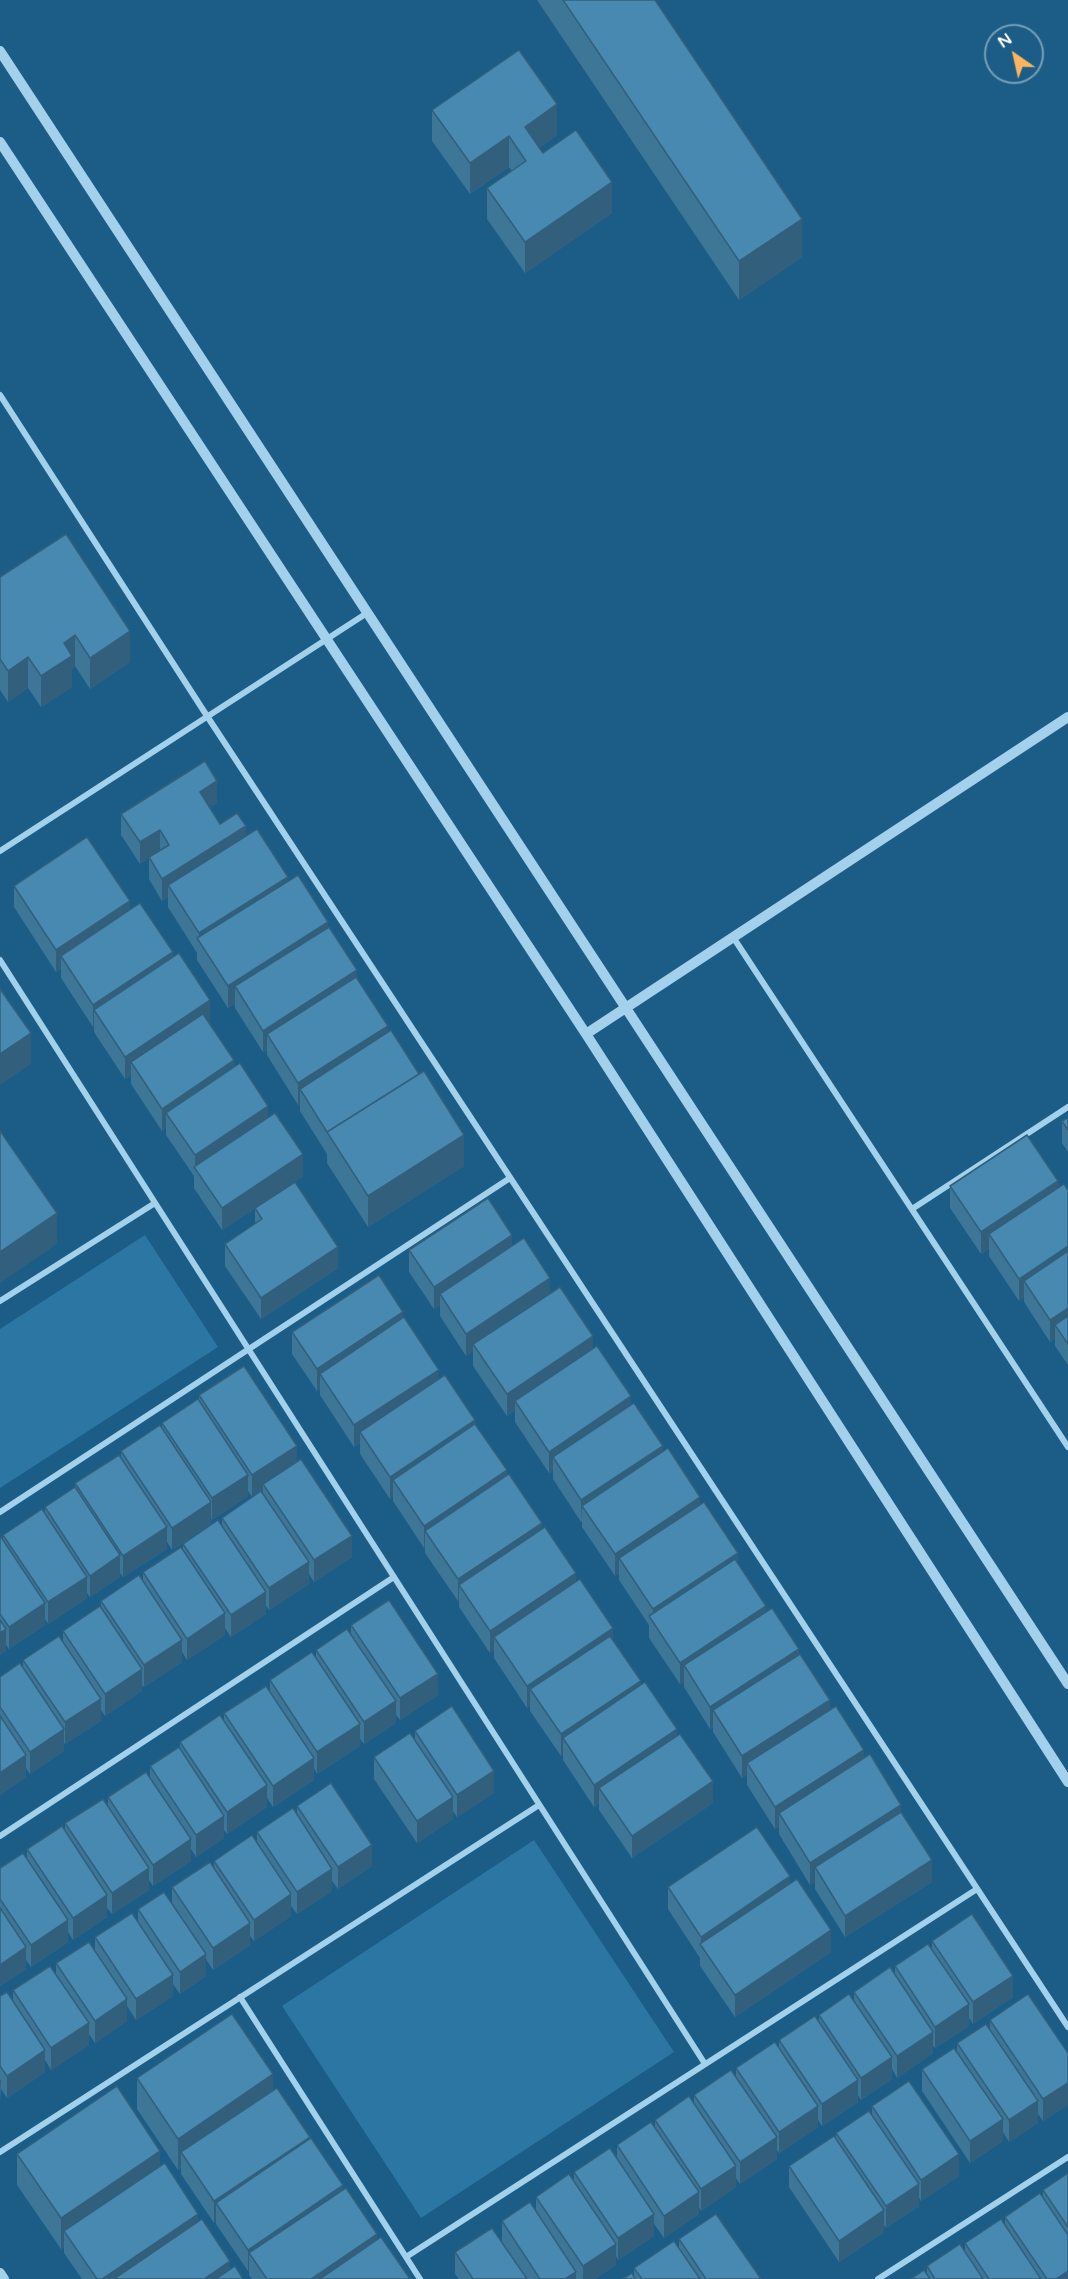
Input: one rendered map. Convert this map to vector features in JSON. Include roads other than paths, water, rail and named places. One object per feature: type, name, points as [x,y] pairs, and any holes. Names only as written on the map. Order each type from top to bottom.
[{"type":"street","points":[[0,51],[1068,1684]]},
{"type":"street","points":[[0,142],[586,1034],[1068,1782]]},
{"type":"street","points":[[0,395],[207,716],[1068,2027]]},
{"type":"street","points":[[0,851],[367,612]]},
{"type":"street","points":[[586,1034],[1068,717]]},
{"type":"street","points":[[733,937],[1068,1447]]},
{"type":"street","points":[[0,960],[705,2064]]},
{"type":"street","points":[[912,1209],[1068,1107]]},
{"type":"street","points":[[0,1512],[510,1178]]},
{"type":"street","points":[[0,1300],[155,1203]]},
{"type":"street","points":[[0,1836],[394,1577]]},
{"type":"street","points":[[0,2152],[539,1805]]},
{"type":"street","points":[[406,2257],[977,1889]]},
{"type":"street","points":[[240,1997],[420,2279]]},
{"type":"street","points":[[878,2279],[1068,2157]]},
{"type":"street","points":[[0,2273],[4,2279]]}]
